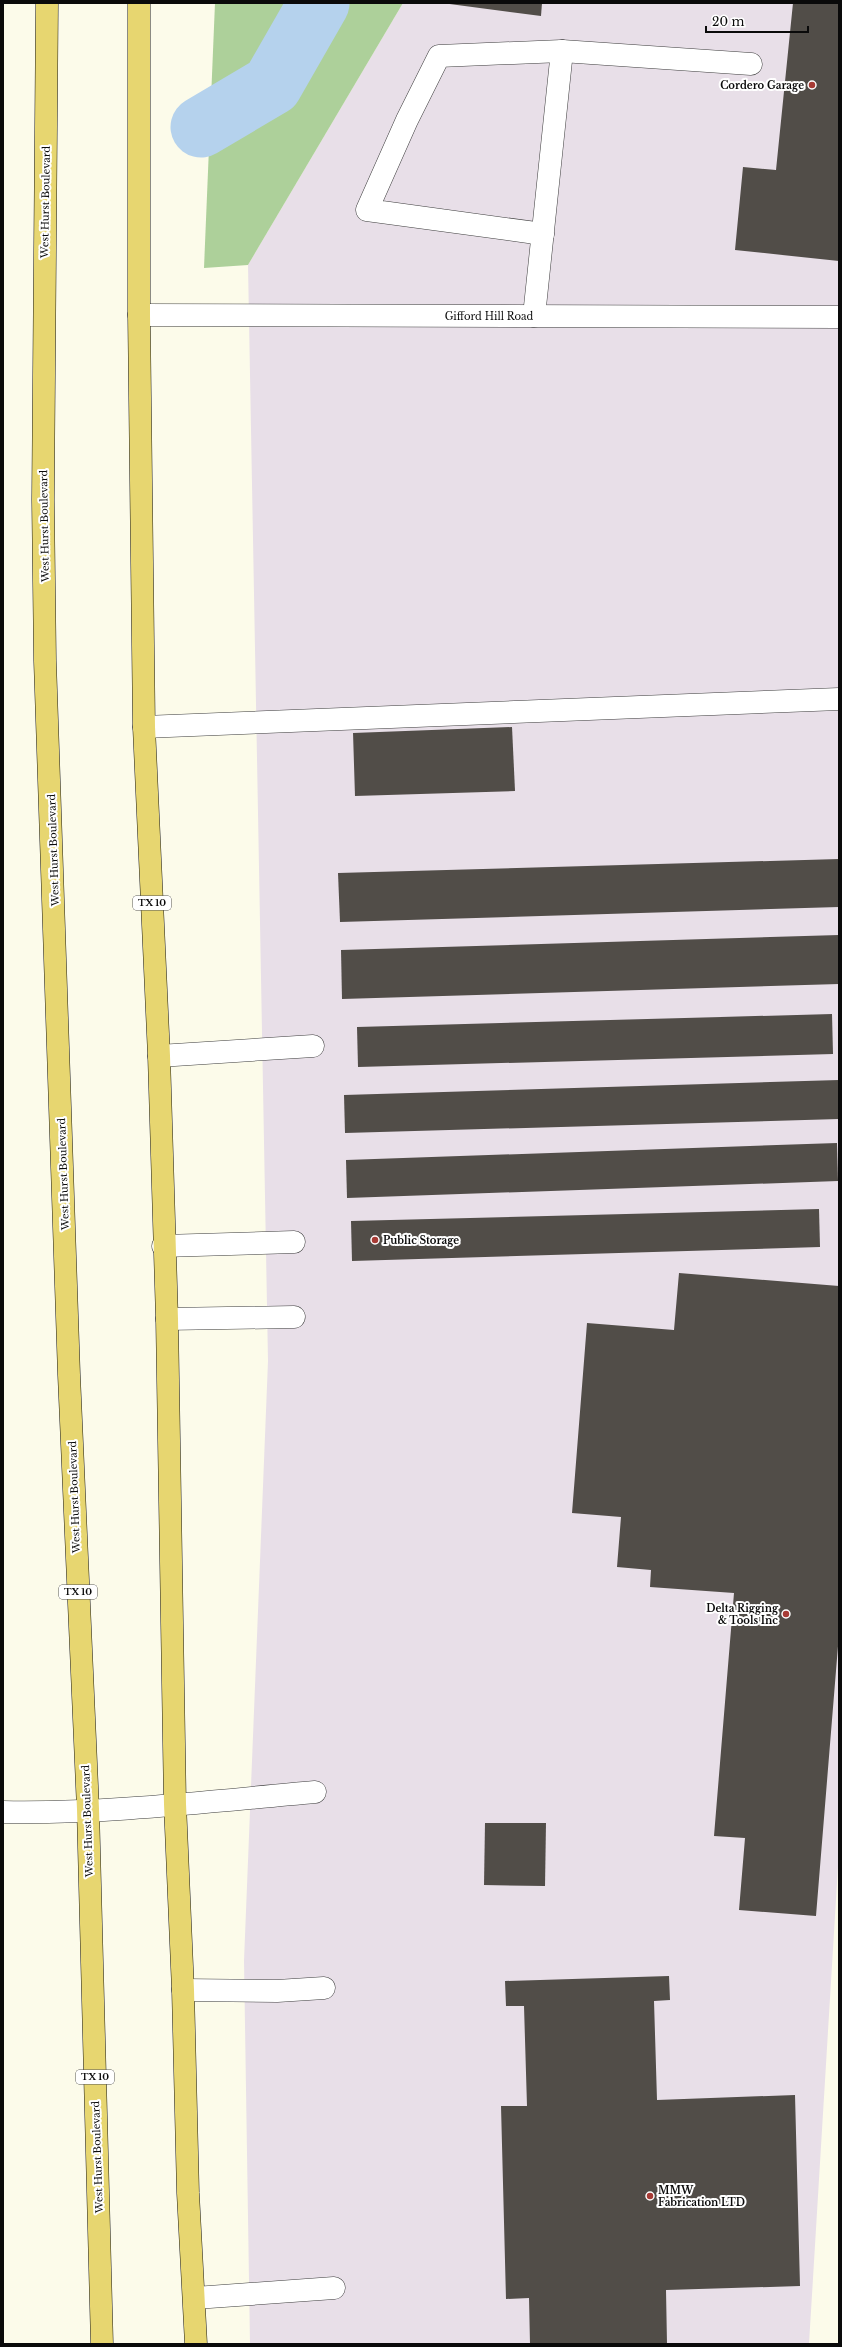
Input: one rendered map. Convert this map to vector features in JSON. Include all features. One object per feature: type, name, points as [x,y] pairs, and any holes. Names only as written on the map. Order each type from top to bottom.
[{"type":"main road","name":"West Hurst Boulevard","points":[[47,3],[43,484],[46,661],[69,1375],[88,1810],[102,2344]]},
{"type":"main road","name":"TX 10","points":[[139,3],[139,315],[144,727],[159,1056],[163,1246],[167,1319],[175,1804],[183,1990],[188,2193],[195,2298],[196,2344]]},
{"type":"street","points":[[534,316],[562,51]]},
{"type":"street","points":[[543,234],[367,210],[407,120],[439,56],[562,51],[751,64]]},
{"type":"street","name":"Gifford Hill Road","points":[[139,315],[839,317]]},
{"type":"street","points":[[144,727],[839,699]]},
{"type":"street","points":[[159,1056],[312,1046]]},
{"type":"street","points":[[163,1246],[294,1242]]},
{"type":"street","points":[[167,1319],[294,1317]]},
{"type":"street","points":[[3,1812],[88,1810],[315,1792]]},
{"type":"street","points":[[183,1990],[277,1991],[324,1988]]},
{"type":"street","points":[[195,2298],[334,2288]]},
{"type":"shaded area","points":[[403,3],[839,3],[839,1850],[809,2344],[250,2344],[244,1961],[268,1361],[248,265]]},
{"type":"green space","points":[[215,3],[403,3],[248,265],[204,268]]},
{"type":"building","points":[[442,3],[542,3],[541,16]]},
{"type":"building","name":"Cordero Garage","points":[[793,3],[839,3],[839,261],[735,250],[743,167],[776,170]]},
{"type":"building","points":[[512,727],[515,791],[355,796],[353,733]]},
{"type":"building","points":[[839,859],[839,907],[340,922],[338,873]]},
{"type":"building","points":[[839,935],[839,984],[342,999],[341,950]]},
{"type":"building","points":[[832,1014],[833,1054],[358,1067],[357,1027]]},
{"type":"building","points":[[839,1080],[839,1119],[345,1133],[344,1095]]},
{"type":"building","points":[[837,1143],[838,1181],[347,1198],[346,1160]]},
{"type":"building","points":[[819,1209],[820,1247],[352,1261],[351,1221]]},
{"type":"building","name":"Delta Rigging & Tools Inc","points":[[679,1273],[839,1286],[839,1634],[816,1916],[739,1910],[745,1838],[714,1836],[734,1593],[650,1587],[651,1570],[617,1567],[621,1517],[572,1513],[587,1323],[674,1330]]},
{"type":"building","points":[[485,1823],[546,1823],[545,1886],[484,1885]]},
{"type":"building","name":"MMW Fabrication LTD","points":[[669,1976],[670,2000],[654,2001],[657,2100],[795,2095],[800,2286],[666,2290],[667,2344],[530,2344],[529,2298],[506,2299],[501,2106],[527,2106],[524,2006],[506,2006],[505,1981]]},
{"type":"waterway","points":[[201,127],[272,85],[319,3]]},
{"type":"place","name":"Cordero Garage","points":[[812,85]]},
{"type":"place","name":"Public Storage","points":[[375,1240]]},
{"type":"place","name":"Delta Rigging & Tools Inc","points":[[786,1614]]},
{"type":"place","name":"MMW Fabrication LTD","points":[[650,2196]]}]
